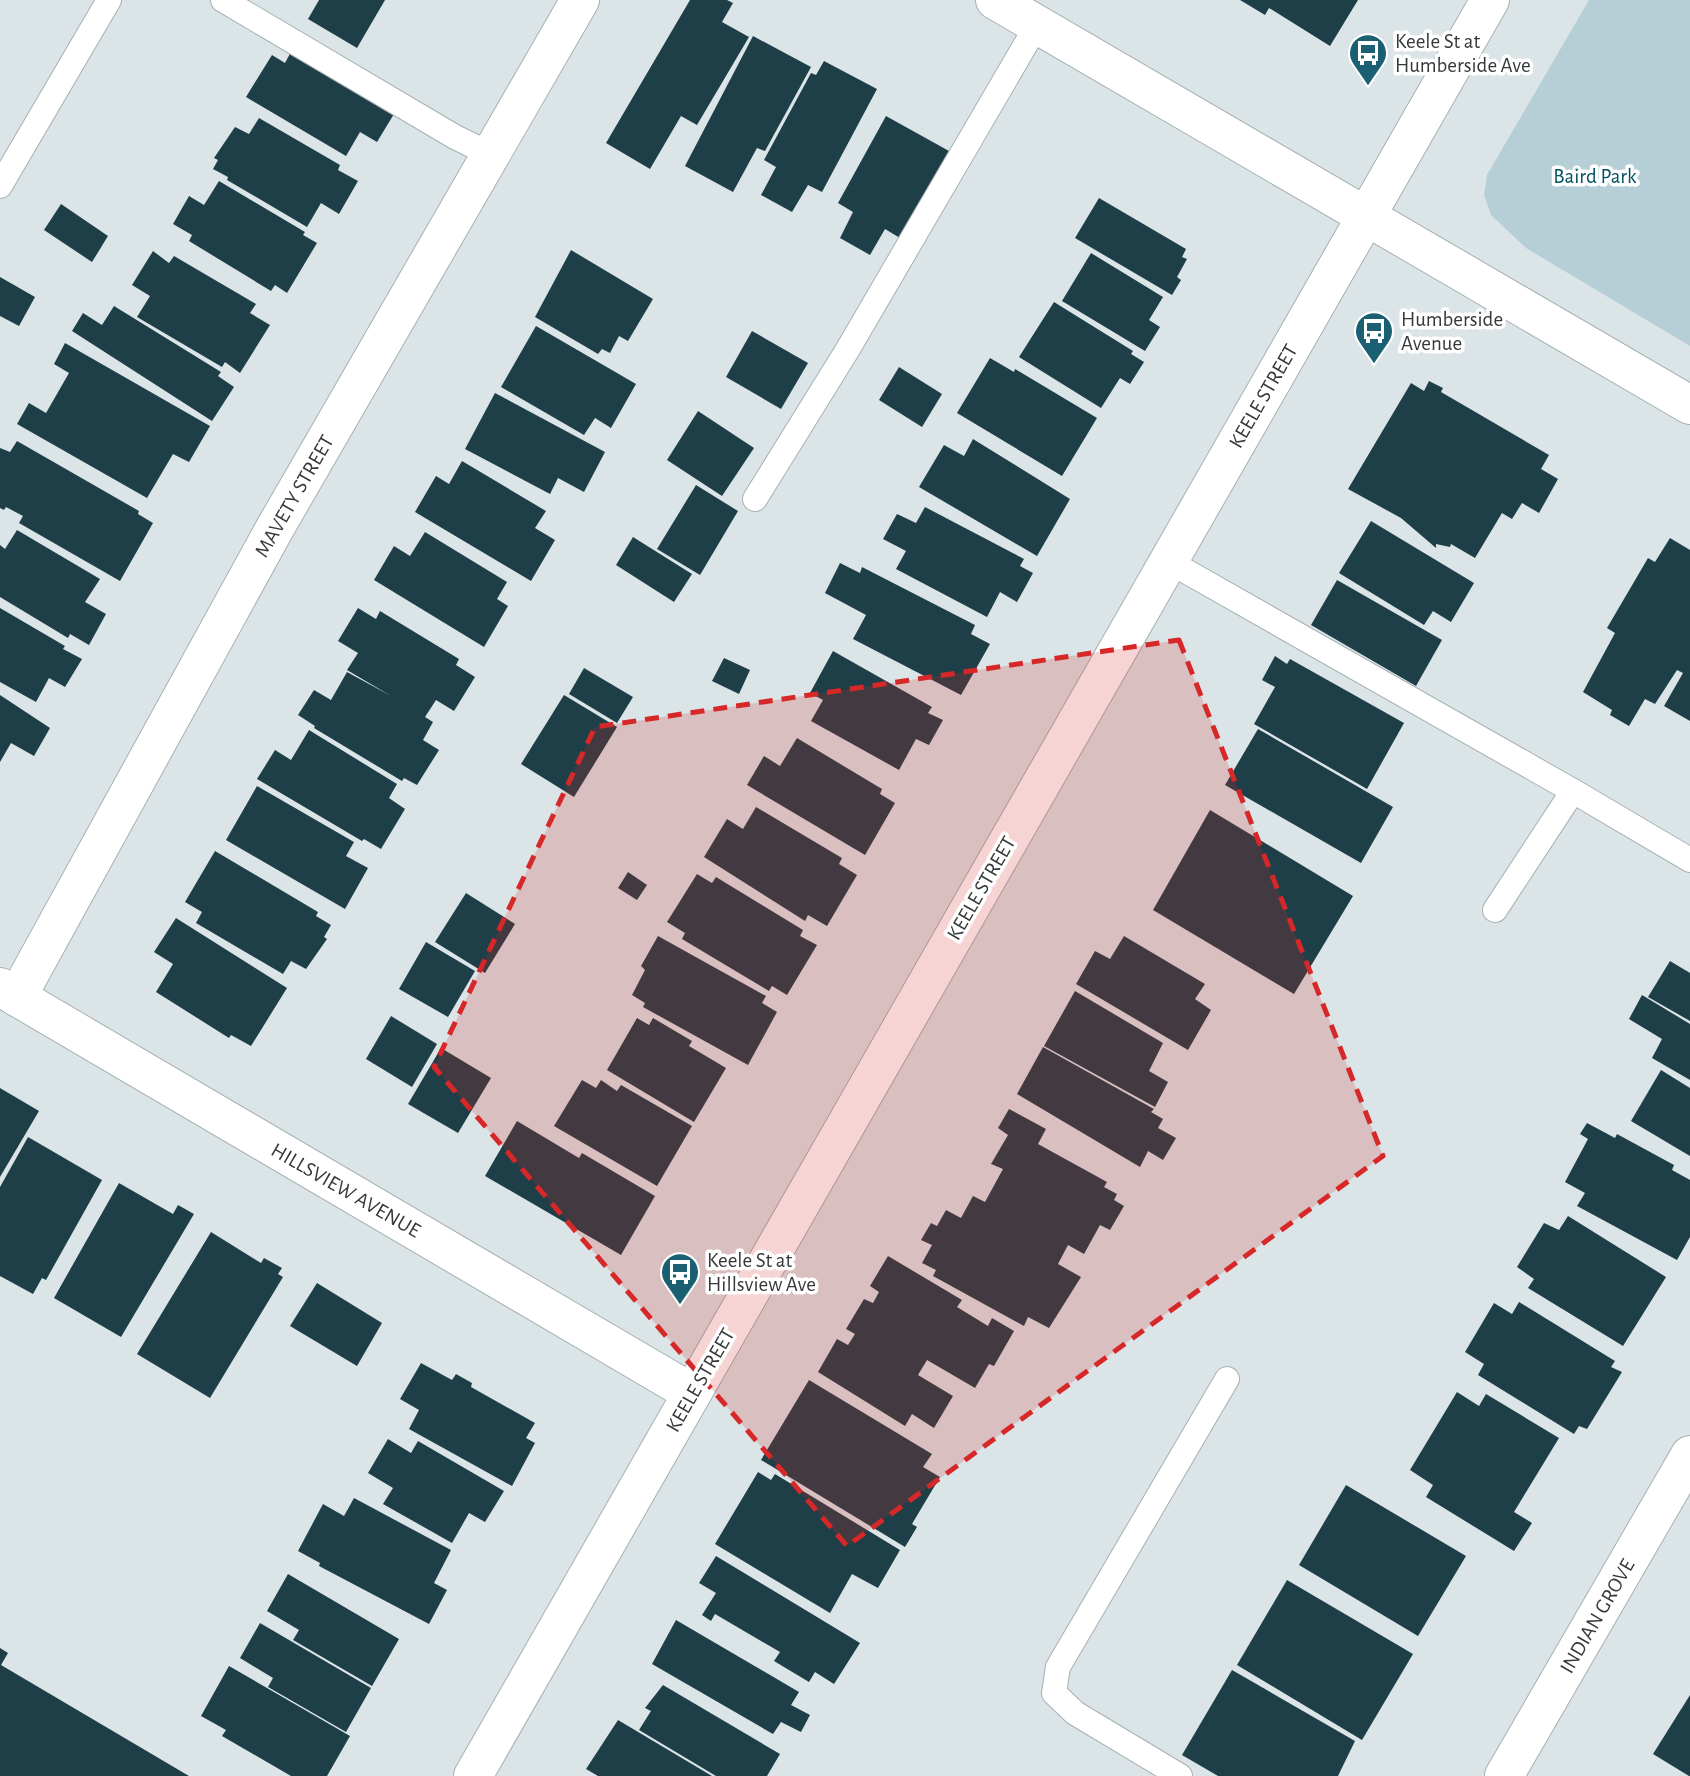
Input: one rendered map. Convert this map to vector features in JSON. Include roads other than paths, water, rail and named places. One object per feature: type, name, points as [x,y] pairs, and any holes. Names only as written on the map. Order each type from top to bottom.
[{"type":"street","name":"MAVETY STREET","points":[[8,992],[580,0]]},
{"type":"street","points":[[995,0],[1690,405]]},
{"type":"street","name":"KEELE STREET","points":[[473,1776],[1490,0]]},
{"type":"street","name":"HILLSVIEW AVENUE","points":[[8,992],[692,1393]]},
{"type":"street","name":"INDIAN GROVE","points":[[1504,1776],[1690,1455]]},
{"type":"lane","points":[[0,187],[109,0]]},
{"type":"lane","points":[[223,0],[454,137],[492,155]]},
{"type":"lane","points":[[755,499],[848,349],[1037,25]]},
{"type":"lane","points":[[1168,561],[1690,860]]},
{"type":"lane","points":[[1496,909],[1573,791]]},
{"type":"lane","points":[[1180,1776],[1075,1713],[1054,1693],[1058,1667],[1227,1379]]},
{"type":"place","name":"Keele St at Humberside Ave","points":[[1368,87]]},
{"type":"place","name":"Humberside Avenue","points":[[1374,365]]},
{"type":"place","name":"Keele St at Hillsview Ave","points":[[680,1306]]},
{"type":"park label","name":"Baird Park","points":[[1595,176]]}]
